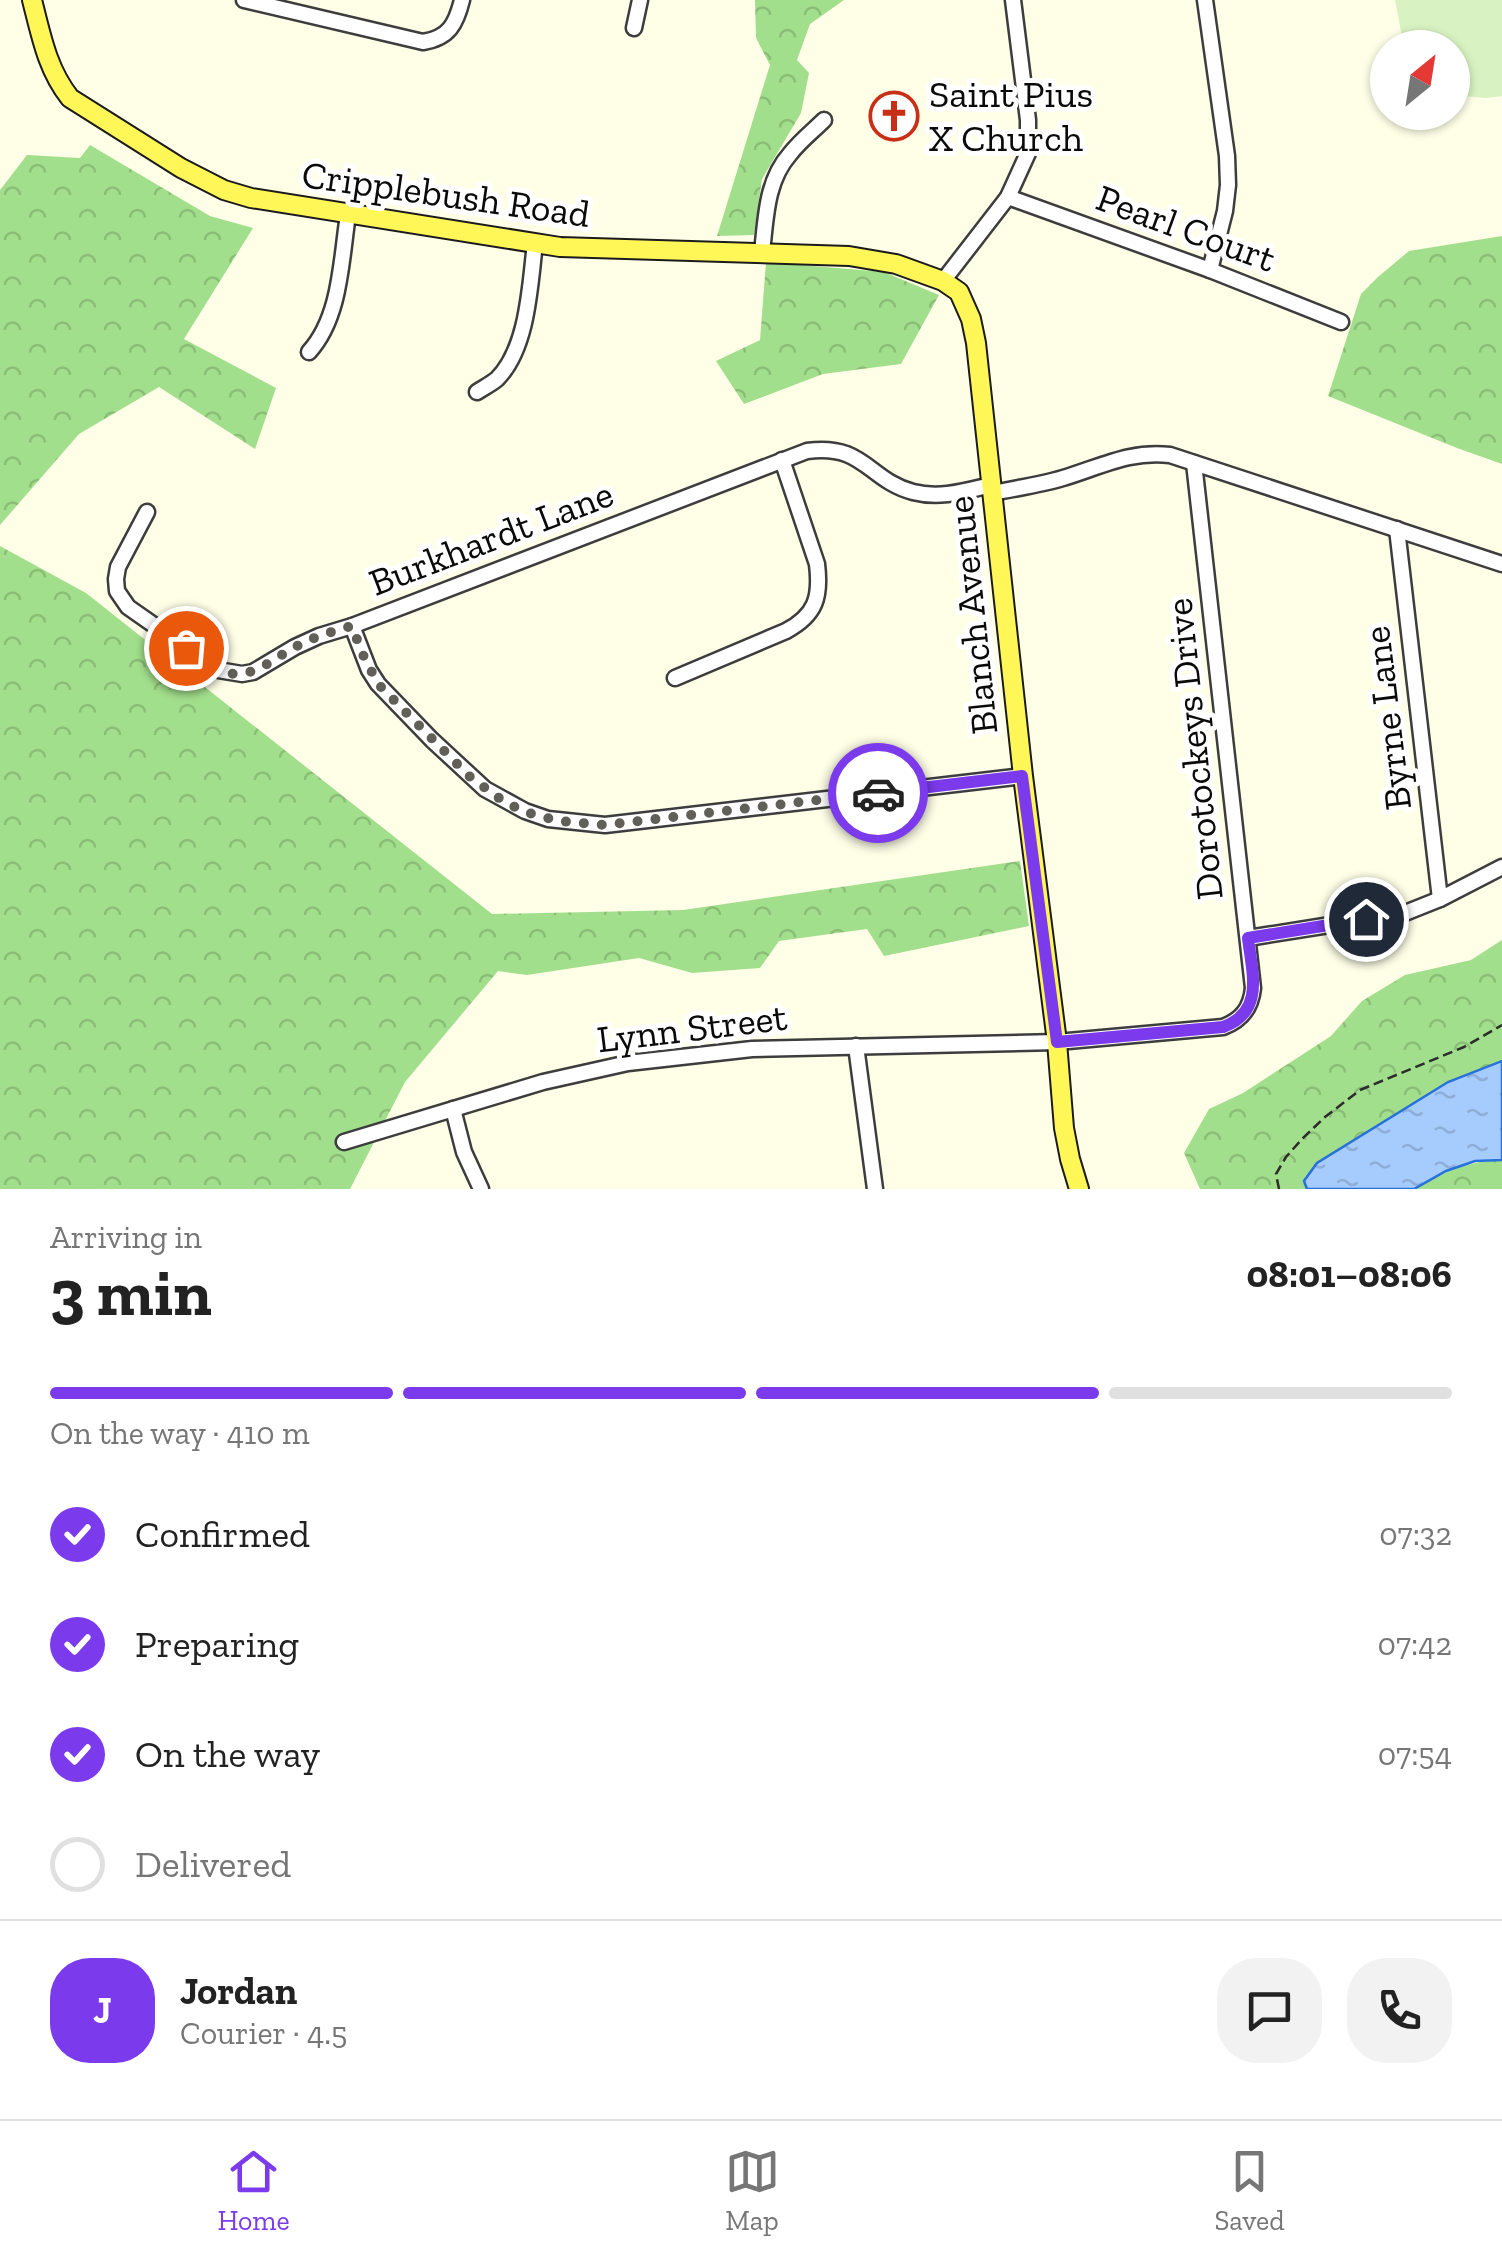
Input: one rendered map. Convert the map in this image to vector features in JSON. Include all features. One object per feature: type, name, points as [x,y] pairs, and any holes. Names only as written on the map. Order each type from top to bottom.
[{"type":"main road","name":"Cripplebush Road","points":[[32,0],[46,56],[57,82],[70,98],[181,168],[224,190],[348,215],[535,243],[577,248],[849,256],[896,264],[943,281]]},
{"type":"main road","name":"Blanch Avenue","points":[[943,281],[959,292],[971,319],[1064,1128],[1079,1189]]},
{"type":"street","points":[[244,0],[422,42],[451,30],[462,0]]},
{"type":"street","points":[[634,28],[640,0]]},
{"type":"street","points":[[943,281],[1008,197],[1028,153],[1028,120],[1013,0]]},
{"type":"street","points":[[1204,0],[1228,170],[1225,211],[1210,270]]},
{"type":"street","points":[[762,252],[768,196],[778,170],[824,120]]},
{"type":"street","name":"Pearl Court","points":[[1008,197],[1341,322]]},
{"type":"street","points":[[310,352],[322,339],[330,315],[348,215]]},
{"type":"street","points":[[476,392],[495,381],[510,361],[520,337],[535,243]]},
{"type":"street","name":"Burkhardt Lane","points":[[147,512],[118,567],[117,591],[128,606],[218,670],[242,674],[253,672],[319,636],[807,451],[836,450],[864,461],[901,488],[931,495],[1059,479],[1134,454],[1170,455],[1502,564]]},
{"type":"street","points":[[675,678],[786,631],[804,621],[812,609],[819,578],[817,564],[782,460]]},
{"type":"street","name":"Dorotockeys Drive","points":[[1057,1042],[1223,1027],[1241,1017],[1252,999],[1194,463]]},
{"type":"street","name":"Byrne Lane","points":[[1398,530],[1440,899]]},
{"type":"street","points":[[352,626],[378,684],[432,740],[486,789],[525,812],[548,819],[605,825],[1022,776]]},
{"type":"street","points":[[1248,938],[1406,913],[1502,867]]},
{"type":"street","name":"Lynn Street","points":[[344,1142],[543,1082],[628,1063],[752,1049],[1057,1042]]},
{"type":"street","points":[[856,1046],[875,1189]]},
{"type":"street","points":[[452,1109],[464,1152],[481,1189]]},
{"type":"path","points":[[1279,1189],[1276,1174],[1286,1157],[1325,1117],[1360,1090],[1464,1047],[1502,1026]]},
{"type":"green space","points":[[755,0],[844,0],[810,24],[797,60],[809,73],[801,113],[762,179],[754,235],[717,236],[770,65],[756,38]]},
{"type":"green space","points":[[1395,0],[1502,0],[1502,96],[1470,97],[1470,30],[1401,30]]},
{"type":"green space","points":[[90,145],[210,216],[253,228],[184,339],[276,388],[255,449],[159,387],[79,434],[0,525],[0,190],[27,155],[80,158]]},
{"type":"green space","points":[[1502,236],[1502,464],[1328,396],[1361,294],[1378,277],[1409,251]]},
{"type":"green space","points":[[766,262],[884,272],[939,295],[901,364],[823,374],[744,404],[716,361],[760,340]]},
{"type":"green space","points":[[0,546],[86,593],[492,914],[683,910],[1020,861],[1029,926],[884,956],[867,929],[779,941],[760,968],[692,973],[639,958],[527,975],[498,971],[405,1082],[350,1189],[0,1189]]},
{"type":"green space","points":[[1502,940],[1502,1061],[1448,1082],[1317,1163],[1304,1181],[1307,1189],[1200,1189],[1184,1153],[1209,1109],[1243,1093],[1331,1036],[1362,1001],[1405,975],[1471,960]]},
{"type":"green space","points":[[1502,1160],[1502,1189],[1414,1189],[1456,1168]]},
{"type":"water","points":[[1502,1061],[1502,1160],[1475,1161],[1446,1171],[1414,1189],[1307,1189],[1304,1181],[1317,1163],[1448,1082]]},
{"type":"way so far","points":[[186,648],[218,670],[242,674],[253,672],[295,646],[352,626],[378,684],[432,740],[469,776],[503,801],[548,819],[605,825],[878,793]]},
{"type":"place","name":"Saint Pius X Church","points":[[894,116]]},
{"type":"route","points":[[878,793],[1022,776],[1057,1042],[1232,1024],[1252,999],[1248,938],[1366,919]]}]
